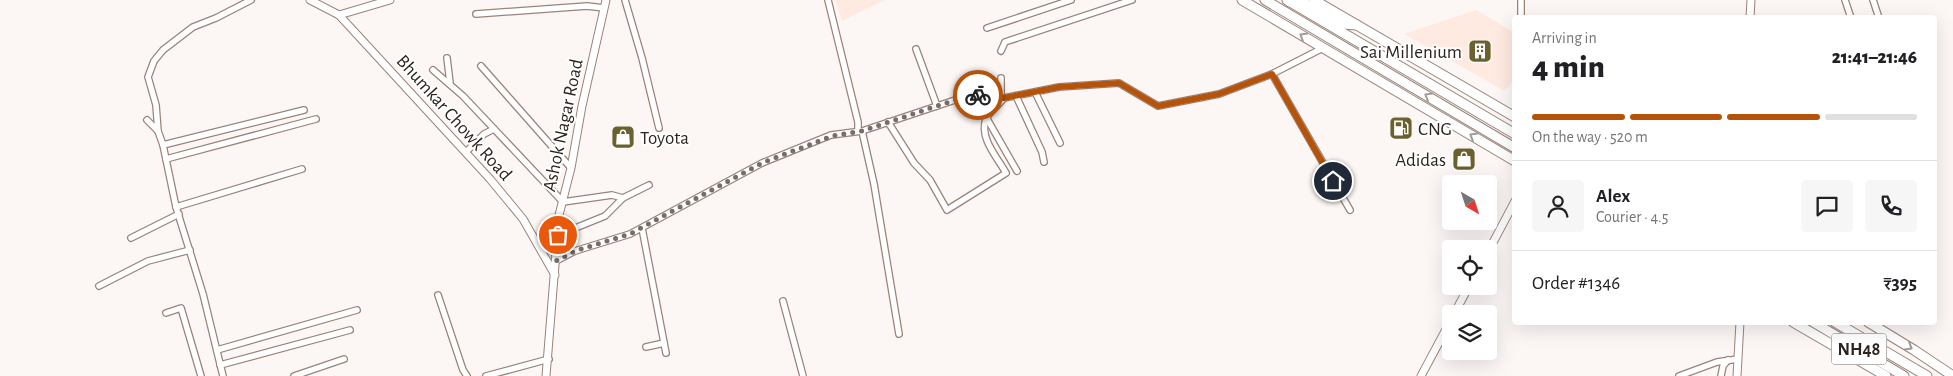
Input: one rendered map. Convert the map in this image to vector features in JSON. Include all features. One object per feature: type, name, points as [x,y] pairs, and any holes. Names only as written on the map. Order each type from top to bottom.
[{"type":"main road","points":[[1242,0],[1512,159]]},
{"type":"main road","points":[[1264,0],[1512,146]]},
{"type":"main road","points":[[1314,0],[1512,115]]},
{"type":"main road","points":[[1289,1],[1303,2],[1342,24],[1357,25]]},
{"type":"main road","points":[[1289,1],[1512,132]]},
{"type":"main road","points":[[1798,325],[1886,376]]},
{"type":"main road","name":"NH48","points":[[1818,325],[1904,376]]},
{"type":"main road","name":"NH48","points":[[1840,325],[1927,376]]},
{"type":"main road","points":[[1873,325],[1953,376]]},
{"type":"street","points":[[223,376],[190,250],[176,207],[163,145],[158,131],[156,105],[148,77],[154,61],[163,50],[193,27],[216,18],[250,0]]},
{"type":"street","name":"Bhumkar Chowk Road","points":[[310,0],[339,15],[466,152],[523,218],[555,276]]},
{"type":"street","points":[[339,15],[390,0]]},
{"type":"street","name":"Ashok Nagar Road","points":[[546,376],[549,359],[559,215],[571,168],[582,106],[606,0]]},
{"type":"street","points":[[625,0],[638,41],[638,50],[646,71],[659,128]]},
{"type":"street","points":[[828,0],[874,184],[899,334]]},
{"type":"street","points":[[987,28],[1071,0]]},
{"type":"street","points":[[1001,51],[1005,42],[1115,2],[1132,0]]},
{"type":"street","points":[[1521,0],[1521,15]]},
{"type":"street","points":[[1750,15],[1751,0]]},
{"type":"street","points":[[1845,0],[1850,15]]},
{"type":"street","points":[[1874,0],[1878,15]]},
{"type":"street","points":[[476,14],[587,6],[604,8]]},
{"type":"street","points":[[556,261],[575,251],[603,244],[642,228],[762,163],[832,136],[888,122],[964,97],[993,93],[1002,97],[1016,96],[1059,87],[1119,83],[1158,106],[1219,94],[1272,74],[1323,48]]},
{"type":"street","points":[[916,49],[937,106]]},
{"type":"street","points":[[447,58],[450,83]]},
{"type":"street","points":[[481,66],[571,168]]},
{"type":"street","points":[[433,70],[450,83],[563,202],[612,195],[622,198]]},
{"type":"street","points":[[1272,74],[1350,210]]},
{"type":"street","points":[[888,122],[914,162],[930,180],[947,210],[1006,172],[986,140],[984,132],[986,118],[1002,97],[1001,78]]},
{"type":"street","points":[[1035,92],[1060,143]]},
{"type":"street","points":[[1016,96],[1042,152],[1044,162]]},
{"type":"street","points":[[163,145],[304,110]]},
{"type":"street","points":[[986,118],[1017,171]]},
{"type":"street","points":[[166,159],[316,119]]},
{"type":"street","points":[[147,120],[158,131]]},
{"type":"street","points":[[466,152],[484,134],[494,129]]},
{"type":"street","points":[[176,207],[302,169]]},
{"type":"street","points":[[558,235],[605,216],[622,198],[649,186]]},
{"type":"street","points":[[1494,240],[1512,207]]},
{"type":"street","points":[[130,238],[178,214]]},
{"type":"street","points":[[642,228],[666,354]]},
{"type":"street","points":[[99,286],[148,261],[190,250]]},
{"type":"street","points":[[438,295],[463,370],[467,376]]},
{"type":"street","points":[[783,300],[803,376]]},
{"type":"street","points":[[166,313],[181,308],[201,376]]},
{"type":"street","points":[[217,350],[357,310]]},
{"type":"street","points":[[1737,376],[1740,325]]},
{"type":"street","points":[[220,365],[350,330]]},
{"type":"street","points":[[1421,376],[1442,337]]},
{"type":"street","points":[[646,347],[664,343]]},
{"type":"street","points":[[294,376],[344,359]]},
{"type":"street","points":[[486,376],[549,359]]},
{"type":"street","points":[[1679,376],[1708,365],[1738,359]]},
{"type":"street","points":[[1722,376],[1723,366],[1728,360]]},
{"type":"shaded area","points":[[835,0],[885,0],[842,21]]},
{"type":"shaded area","name":"Sai Millenium","points":[[1476,10],[1512,31],[1512,81],[1509,87],[1503,90],[1404,34]]},
{"type":"way so far","points":[[558,235],[556,261],[575,251],[603,244],[630,234],[762,163],[832,136],[858,130],[862,131],[964,97],[978,95]]},
{"type":"place","name":"Sai Millenium","points":[[1480,51]]},
{"type":"place","name":"CNG","points":[[1401,128]]},
{"type":"place","name":"Toyota","points":[[623,137]]},
{"type":"place","name":"Adidas","points":[[1464,159]]},
{"type":"route","points":[[978,95],[993,93],[1004,98],[1059,87],[1119,83],[1158,106],[1219,94],[1272,74],[1333,181]]}]
